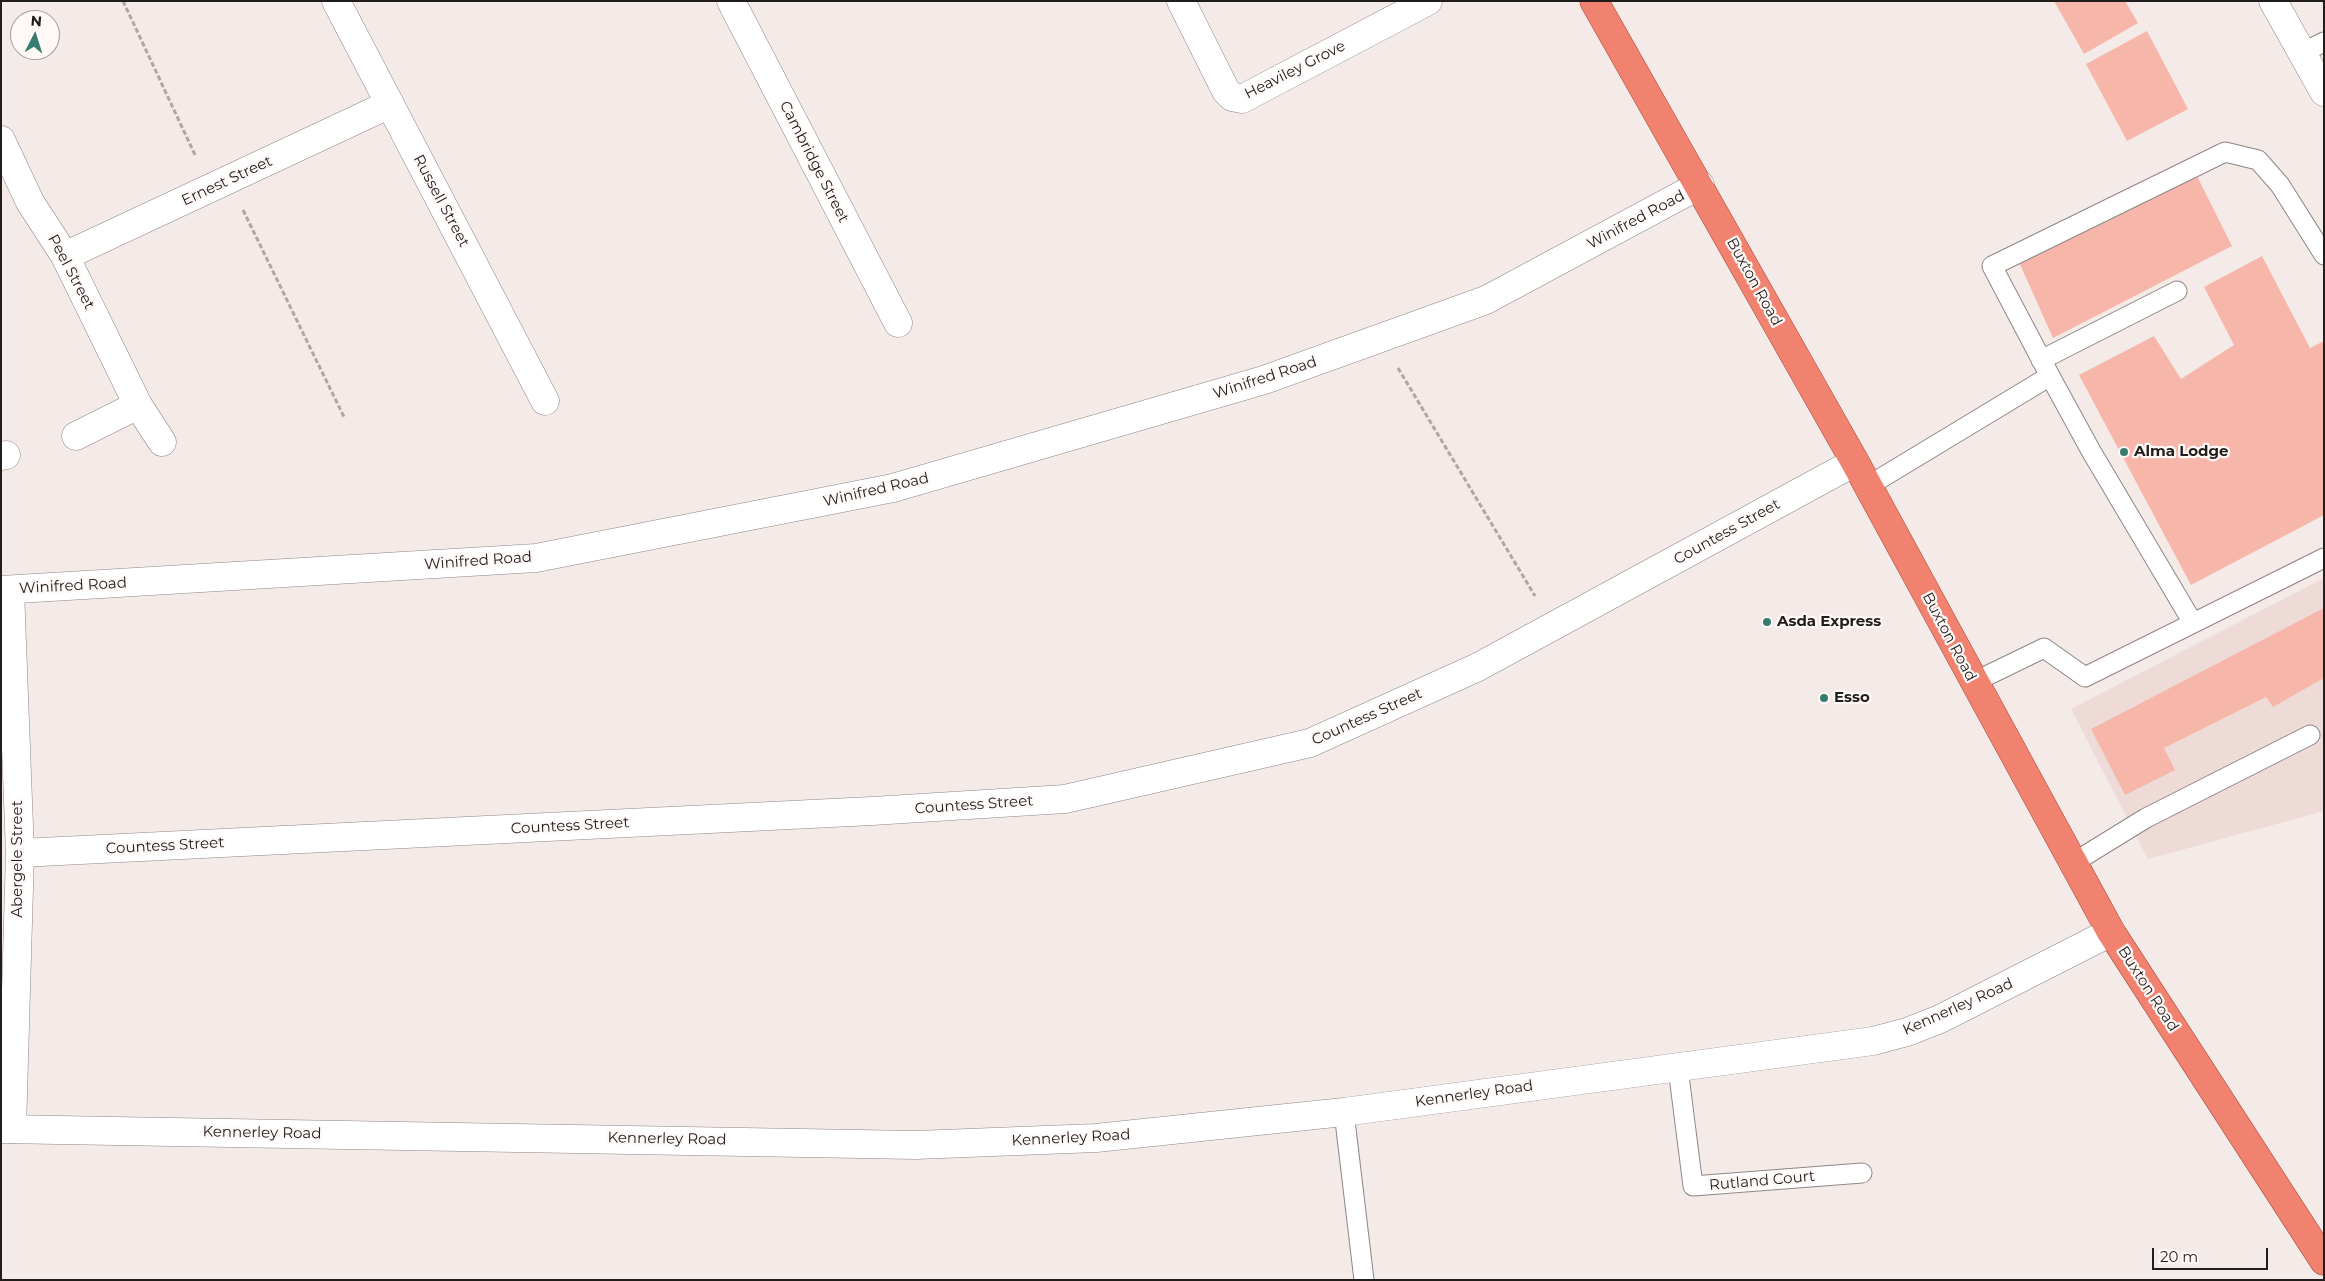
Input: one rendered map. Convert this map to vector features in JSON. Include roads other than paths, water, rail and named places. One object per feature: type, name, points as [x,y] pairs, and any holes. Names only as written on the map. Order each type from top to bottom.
[{"type":"highway","name":"Buxton Road","points":[[1594,1],[1855,462],[2111,932],[2324,1261]]},
{"type":"street","name":"Russell Street","points":[[336,1],[545,401]]},
{"type":"street","name":"Cambridge Street","points":[[731,1],[898,323]]},
{"type":"street","name":"Heaviley Grove","points":[[1181,1],[1226,92],[1232,97],[1242,99],[1428,1]]},
{"type":"street","points":[[2273,1],[2313,48],[2324,92]]},
{"type":"street","name":"Ernest Street","points":[[65,256],[390,104]]},
{"type":"street","name":"Peel Street","points":[[2,145],[30,202],[65,256],[138,405],[162,442]]},
{"type":"street","name":"Winifred Road","points":[[6,590],[536,558],[894,488],[1264,380],[1486,300],[1700,186]]},
{"type":"street","points":[[76,436],[138,405]]},
{"type":"street","name":"Countess Street","points":[[20,853],[872,811],[1064,799],[1310,743],[1478,666],[1554,627],[1855,462]]},
{"type":"street","name":"Abergele Street","points":[[6,590],[20,853],[7,1129]]},
{"type":"street","name":"Kennerley Road","points":[[7,1129],[916,1145],[1096,1138],[1344,1112],[1873,1041],[1907,1032],[1940,1019],[2111,932]]},
{"type":"lane","points":[[2193,622],[2091,451],[1992,266],[2225,152],[2258,160],[2280,185],[2324,255]]},
{"type":"lane","points":[[1868,486],[2046,368],[2177,291]]},
{"type":"lane","points":[[1974,682],[2044,648],[2085,677],[2324,558]]},
{"type":"lane","points":[[2073,863],[2146,818],[2310,735]]},
{"type":"lane","name":"Rutland Court","points":[[1678,1068],[1693,1186],[1862,1172]]},
{"type":"lane","points":[[1344,1112],[1364,1280]]},
{"type":"place","name":"Alma Lodge","points":[[2124,452]]},
{"type":"place","name":"Asda Express","points":[[1767,622]]},
{"type":"place","name":"Esso","points":[[1824,698]]}]
